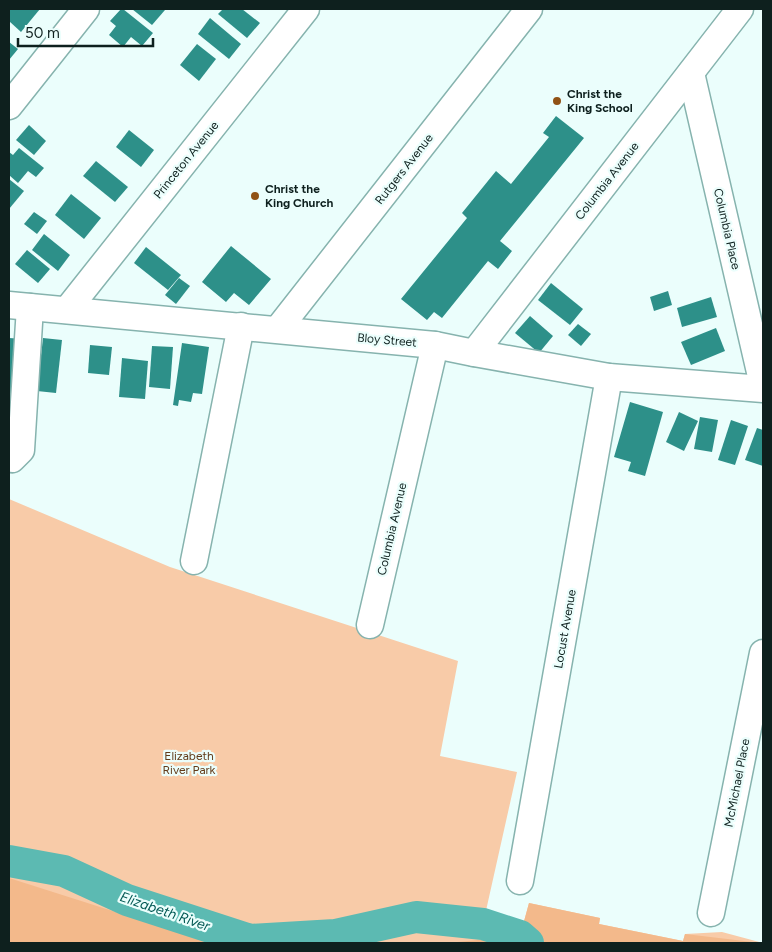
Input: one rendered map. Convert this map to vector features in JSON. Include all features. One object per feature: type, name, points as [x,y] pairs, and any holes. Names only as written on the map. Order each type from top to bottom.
[{"type":"street","points":[[9,106],[86,9]]},
{"type":"street","name":"Princeton Avenue","points":[[66,310],[306,9]]},
{"type":"street","name":"Rutgers Avenue","points":[[278,330],[529,9]]},
{"type":"street","name":"Columbia Avenue","points":[[474,354],[740,9]]},
{"type":"street","name":"Columbia Place","points":[[691,73],[763,385]]},
{"type":"street","points":[[9,458],[12,459],[22,450],[19,306]]},
{"type":"street","name":"Bloy Street","points":[[19,306],[435,345],[474,354],[610,377],[763,389]]},
{"type":"street","points":[[194,561],[241,326]]},
{"type":"street","name":"Columbia Avenue","points":[[370,625],[435,345]]},
{"type":"street","name":"Locust Avenue","points":[[520,881],[610,377]]},
{"type":"street","name":"McMichael Place","points":[[711,913],[763,653]]},
{"type":"green space","name":"Elizabeth River Park","points":[[9,499],[170,567],[458,661],[440,756],[517,772],[483,924],[520,936],[529,903],[600,918],[599,924],[683,941],[685,934],[722,932],[763,943],[9,943]]},
{"type":"shaded area","points":[[9,878],[213,943],[9,943]]},
{"type":"shaded area","points":[[529,903],[600,918],[599,924],[683,941],[685,934],[761,943],[447,943],[520,936]]},
{"type":"building","points":[[11,9],[40,9],[21,32],[9,21],[9,11]]},
{"type":"building","points":[[121,9],[153,33],[142,46],[131,37],[123,47],[109,35],[116,26],[110,21]]},
{"type":"building","points":[[132,9],[164,9],[165,10],[152,25]]},
{"type":"building","points":[[223,9],[242,9],[260,23],[247,38],[218,14]]},
{"type":"building","points":[[210,18],[241,44],[229,59],[198,34]]},
{"type":"building","points":[[9,42],[18,49],[9,60]]},
{"type":"building","points":[[197,44],[216,59],[199,81],[180,65]]},
{"type":"building","points":[[556,116],[584,138],[500,241],[512,251],[498,269],[488,261],[442,318],[434,312],[427,320],[401,299],[467,218],[462,213],[496,171],[511,184],[549,137],[543,133]]},
{"type":"building","points":[[29,125],[46,141],[34,155],[16,140]]},
{"type":"building","points":[[129,130],[154,150],[141,167],[116,147]]},
{"type":"building","points":[[19,148],[44,168],[36,177],[28,171],[18,183],[9,175],[9,152],[13,155]]},
{"type":"building","points":[[96,161],[128,187],[115,202],[83,176]]},
{"type":"building","points":[[9,179],[24,191],[9,209]]},
{"type":"building","points":[[71,194],[101,218],[84,239],[55,215]]},
{"type":"building","points":[[34,212],[47,221],[37,234],[24,224]]},
{"type":"building","points":[[44,234],[70,255],[58,271],[32,250]]},
{"type":"building","points":[[231,246],[271,279],[249,305],[234,293],[226,302],[202,282]]},
{"type":"building","points":[[146,247],[181,275],[168,290],[134,263]]},
{"type":"building","points":[[27,250],[50,269],[38,283],[15,264]]},
{"type":"building","points":[[179,278],[190,286],[176,304],[165,295]]},
{"type":"building","points":[[551,283],[583,309],[570,325],[538,300]]},
{"type":"building","points":[[668,291],[672,305],[654,311],[650,297]]},
{"type":"building","points":[[711,297],[717,317],[682,327],[677,308]]},
{"type":"building","points":[[530,316],[553,336],[539,353],[515,333]]},
{"type":"building","points":[[578,324],[591,334],[581,346],[568,335]]},
{"type":"building","points":[[716,328],[725,351],[691,365],[681,342]]},
{"type":"building","points":[[9,338],[24,339],[9,447]]},
{"type":"building","points":[[43,338],[62,340],[56,393],[37,391]]},
{"type":"building","points":[[182,343],[209,347],[202,394],[193,393],[191,402],[179,400],[178,406],[173,405]]},
{"type":"building","points":[[90,345],[112,347],[109,375],[88,373]]},
{"type":"building","points":[[152,346],[173,347],[170,389],[149,387]]},
{"type":"building","points":[[122,358],[148,361],[145,399],[119,397]]},
{"type":"building","points":[[630,402],[663,412],[645,476],[628,471],[631,462],[614,457]]},
{"type":"building","points":[[679,412],[698,421],[684,451],[666,442]]},
{"type":"building","points":[[700,417],[718,420],[712,452],[694,449]]},
{"type":"building","points":[[731,420],[748,426],[735,465],[718,460]]},
{"type":"building","points":[[757,428],[763,430],[763,466],[745,460]]},
{"type":"waterway","name":"Elizabeth River","points":[[9,861],[64,871],[127,900],[250,940],[335,935],[416,917],[483,924],[520,936],[528,943]]},
{"type":"place","name":"Christ the King School","points":[[557,101]]},
{"type":"place","name":"Christ the King Church","points":[[255,196]]}]
